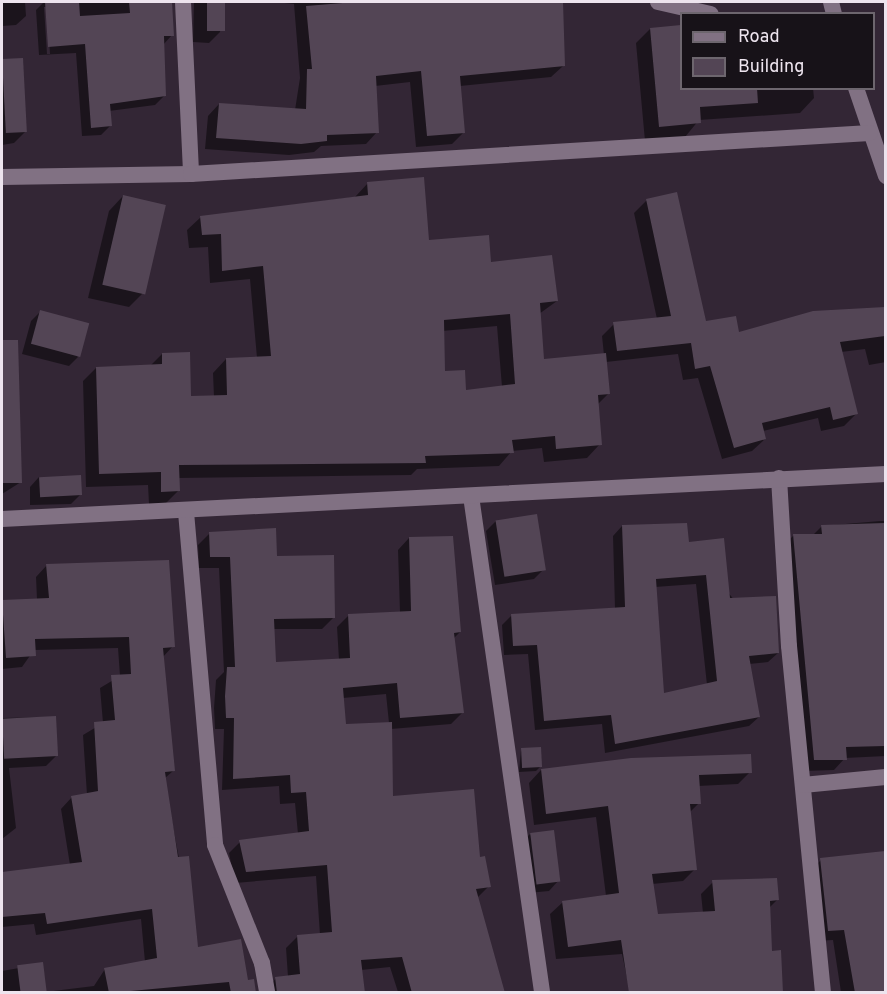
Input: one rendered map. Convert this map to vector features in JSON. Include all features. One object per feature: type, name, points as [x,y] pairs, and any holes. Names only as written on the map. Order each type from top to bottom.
[{"type":"street","points":[[183,2],[191,174]]},
{"type":"street","points":[[658,2],[702,12]]},
{"type":"street","points":[[857,90],[885,177]]},
{"type":"street","points":[[2,177],[191,174],[870,133]]},
{"type":"street","points":[[2,519],[186,512],[885,474]]},
{"type":"street","points":[[779,478],[803,785],[823,993]]},
{"type":"street","points":[[471,496],[542,993]]},
{"type":"street","points":[[186,512],[215,845],[262,963],[267,993]]},
{"type":"street","points":[[803,785],[885,777]]},
{"type":"building","points":[[45,2],[79,2],[80,16],[130,13],[129,2],[172,2],[174,36],[164,36],[166,96],[110,104],[112,126],[91,128],[85,44],[48,47]]},
{"type":"building","points":[[207,2],[225,2],[225,31],[207,31]]},
{"type":"building","points":[[355,2],[563,2],[565,66],[460,76],[465,133],[427,136],[421,71],[376,76],[379,133],[327,135],[327,141],[301,144],[216,138],[219,103],[306,109],[307,69],[312,69],[306,6]]},
{"type":"building","points":[[680,25],[680,90],[757,90],[758,103],[700,107],[701,123],[659,127],[650,28]]},
{"type":"building","points":[[23,58],[27,132],[6,133],[2,59]]},
{"type":"building","points":[[424,177],[429,240],[489,235],[491,262],[552,255],[558,301],[540,303],[544,359],[606,353],[610,394],[598,395],[602,445],[556,449],[555,436],[512,440],[514,453],[425,456],[426,463],[179,465],[180,491],[161,492],[161,472],[99,474],[96,367],[162,364],[162,353],[190,352],[191,396],[227,395],[226,358],[271,356],[263,266],[222,271],[221,234],[202,235],[200,216],[368,195],[367,182]],"holes":[[[510,314],[515,384],[466,390],[465,370],[445,371],[444,320]]]},
{"type":"building","points":[[677,192],[706,321],[736,316],[739,332],[813,311],[885,307],[885,336],[840,342],[858,414],[833,420],[830,407],[762,423],[766,439],[734,448],[710,366],[695,369],[691,343],[617,351],[613,322],[671,316],[646,199]]},
{"type":"building","points":[[123,195],[166,205],[145,295],[102,285]]},
{"type":"building","points":[[40,310],[89,323],[80,357],[31,344]]},
{"type":"building","points":[[2,340],[18,340],[22,483],[2,483]]},
{"type":"building","points":[[81,475],[82,495],[40,497],[39,477]]},
{"type":"building","points":[[537,514],[546,570],[504,577],[496,521]]},
{"type":"building","points":[[687,523],[689,542],[724,538],[730,598],[776,596],[779,653],[749,656],[760,717],[615,744],[611,715],[544,721],[537,645],[513,646],[511,614],[625,607],[622,525]],"holes":[[[706,575],[717,681],[664,693],[656,579]]]},
{"type":"building","points":[[885,523],[885,746],[846,747],[847,760],[814,760],[793,534],[822,534],[821,525]]},
{"type":"building","points":[[276,528],[277,556],[334,555],[335,618],[274,619],[276,662],[350,658],[348,614],[411,611],[409,537],[453,536],[461,632],[454,633],[464,713],[400,718],[397,683],[343,688],[346,724],[392,722],[393,796],[474,789],[480,857],[485,856],[491,887],[476,889],[505,993],[412,993],[402,957],[361,960],[365,993],[277,993],[275,977],[300,974],[297,935],[332,932],[327,865],[246,872],[239,840],[309,831],[306,792],[291,793],[290,775],[233,779],[234,718],[226,718],[225,696],[227,667],[235,667],[230,557],[210,557],[209,532]]},
{"type":"building","points":[[169,560],[175,647],[163,648],[175,771],[165,772],[178,857],[189,856],[198,947],[241,939],[248,980],[254,979],[256,993],[231,993],[229,982],[109,993],[104,968],[157,958],[152,909],[47,924],[45,913],[2,917],[2,872],[82,862],[71,796],[98,791],[94,722],[115,720],[111,675],[131,674],[129,637],[35,639],[36,656],[6,658],[2,600],[49,598],[46,564]]},
{"type":"building","points":[[56,716],[58,756],[4,759],[2,719]]},
{"type":"building","points":[[541,747],[542,767],[522,768],[521,748]]},
{"type":"building","points":[[751,754],[752,773],[699,775],[701,804],[690,804],[697,870],[652,874],[658,914],[715,911],[712,880],[777,878],[779,900],[770,901],[772,951],[781,950],[783,993],[629,993],[621,940],[568,947],[562,901],[619,893],[608,806],[546,814],[541,769],[631,758]]},
{"type":"building","points":[[554,830],[560,882],[537,885],[530,833]]},
{"type":"building","points":[[885,851],[885,993],[855,993],[844,930],[828,931],[820,858]]},
{"type":"building","points":[[43,962],[47,992],[20,992],[17,965]]}]
